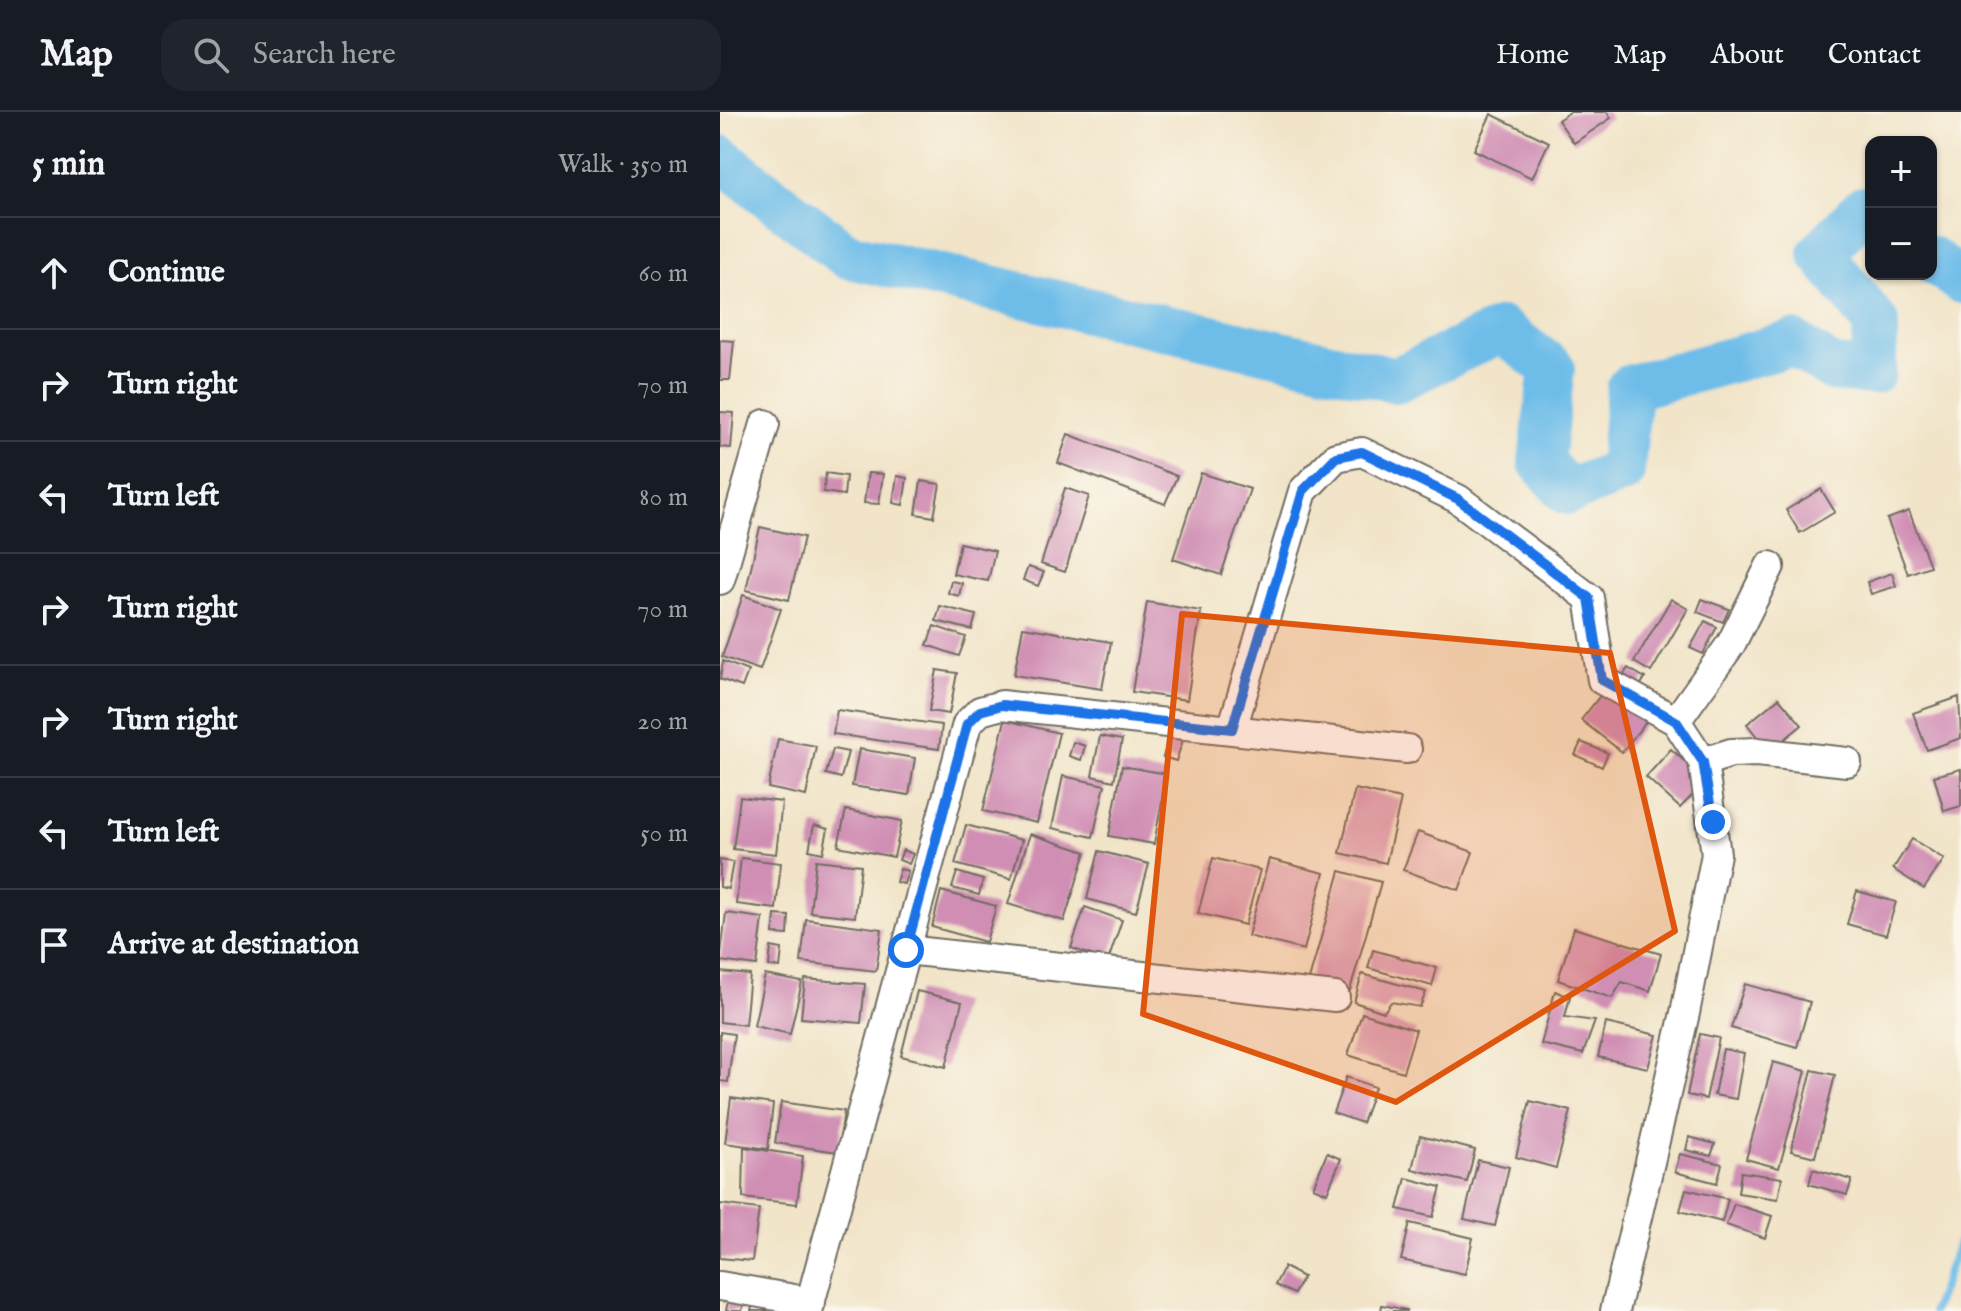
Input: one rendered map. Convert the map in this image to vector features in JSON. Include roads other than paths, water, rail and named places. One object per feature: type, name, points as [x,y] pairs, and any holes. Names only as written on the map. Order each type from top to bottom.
[{"type":"street","points":[[720,580],[765,424]]},
{"type":"street","points":[[1232,729],[1303,491],[1336,457],[1362,452],[1458,499],[1589,598],[1602,680],[1676,721],[1703,762],[1714,838],[1713,874],[1685,1013],[1615,1311]]},
{"type":"street","points":[[1676,721],[1731,644],[1770,566]]},
{"type":"street","points":[[720,1286],[810,1307],[967,724],[980,711],[1002,705],[1407,749]]},
{"type":"street","points":[[1703,762],[1731,753],[1757,752],[1847,762]]},
{"type":"street","points":[[906,950],[1335,997]]},
{"type":"waterway","points":[[720,158],[846,255],[1396,380],[1501,330],[1552,368],[1541,462],[1568,492],[1622,471],[1629,388],[1793,343],[1833,369],[1873,372],[1876,323],[1821,253],[1863,209],[1865,210]]},
{"type":"waterway","points":[[1937,263],[1961,281]]},
{"type":"waterway","points":[[1933,1311],[1961,1237]]}]
